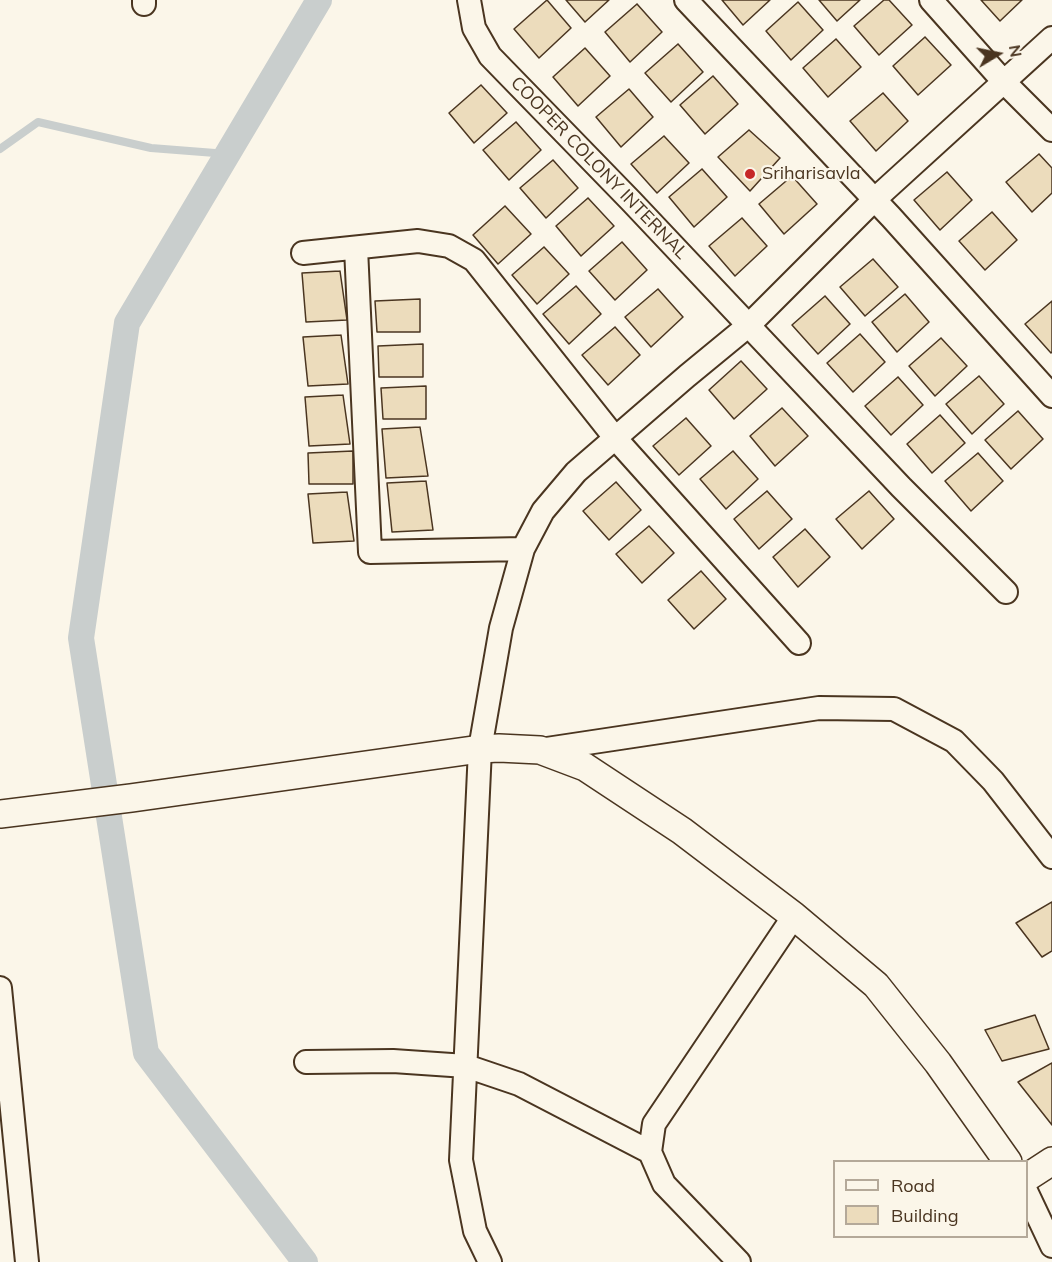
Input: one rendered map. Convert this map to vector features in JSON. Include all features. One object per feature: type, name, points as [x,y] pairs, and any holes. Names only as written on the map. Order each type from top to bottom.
[{"type":"street","name":"COOPER COLONY INTERNAL","points":[[469,0],[474,28],[490,56],[901,487],[1006,592]]},
{"type":"street","points":[[686,0],[874,200],[1052,396]]},
{"type":"street","points":[[931,0],[1052,130]]},
{"type":"street","points":[[490,1262],[475,1231],[461,1160],[480,749],[501,628],[523,549],[543,511],[576,472],[749,325],[874,200],[1052,38]]},
{"type":"street","points":[[303,253],[418,241],[449,246],[474,260],[616,439],[799,643]]},
{"type":"street","points":[[356,248],[370,552],[523,549]]},
{"type":"street","points":[[0,813],[130,798],[480,749],[540,750],[819,708],[894,709],[954,741],[993,781],[1052,857]]},
{"type":"street","points":[[540,750],[585,767],[682,831],[794,916],[876,986],[938,1063],[1007,1160]]},
{"type":"street","points":[[739,1262],[664,1184],[650,1152],[654,1124],[794,916]]},
{"type":"street","points":[[0,988],[5,1090],[27,1262]]},
{"type":"street","points":[[306,1062],[393,1061],[466,1066],[519,1084],[650,1152]]},
{"type":"street","points":[[1028,1177],[1052,1161]]},
{"type":"street","points":[[1028,1195],[1052,1246]]},
{"type":"building","points":[[547,0],[571,28],[539,58],[514,29]]},
{"type":"building","points":[[566,0],[609,0],[585,22]]},
{"type":"building","points":[[722,0],[770,0],[743,25]]},
{"type":"building","points":[[819,0],[860,0],[837,21]]},
{"type":"building","points":[[884,0],[889,0],[912,25],[879,55],[854,26]]},
{"type":"building","points":[[981,0],[1022,0],[1000,21]]},
{"type":"building","points":[[798,2],[823,30],[791,60],[766,31]]},
{"type":"building","points":[[637,4],[662,32],[630,62],[605,32]]},
{"type":"building","points":[[925,37],[951,65],[918,95],[893,66]]},
{"type":"building","points":[[836,39],[861,67],[828,97],[803,68]]},
{"type":"building","points":[[678,44],[703,72],[671,102],[645,73]]},
{"type":"building","points":[[585,48],[610,76],[578,106],[553,77]]},
{"type":"building","points":[[713,76],[738,104],[705,134],[680,105]]},
{"type":"building","points":[[481,85],[507,113],[474,143],[449,113]]},
{"type":"building","points":[[629,89],[653,117],[621,147],[596,117]]},
{"type":"building","points":[[883,93],[908,121],[876,151],[850,121]]},
{"type":"building","points":[[516,122],[541,150],[509,180],[483,150]]},
{"type":"building","name":"Sriharisavla","points":[[749,130],[780,158],[750,191],[718,157]]},
{"type":"building","points":[[664,136],[689,163],[657,193],[631,164]]},
{"type":"building","points":[[1039,154],[1052,168],[1052,193],[1032,212],[1006,182]]},
{"type":"building","points":[[553,160],[578,188],[546,218],[520,188]]},
{"type":"building","points":[[702,169],[727,197],[694,227],[669,197]]},
{"type":"building","points":[[947,172],[972,200],[940,230],[914,200]]},
{"type":"building","points":[[792,176],[817,204],[784,234],[759,204]]},
{"type":"building","points":[[588,198],[614,226],[581,256],[556,226]]},
{"type":"building","points":[[505,206],[531,234],[498,264],[473,235]]},
{"type":"building","points":[[992,212],[1017,240],[985,270],[959,241]]},
{"type":"building","points":[[742,218],[767,246],[735,276],[709,246]]},
{"type":"building","points":[[622,242],[647,270],[615,300],[589,271]]},
{"type":"building","points":[[544,247],[569,274],[537,304],[512,275]]},
{"type":"building","points":[[873,259],[898,287],[865,316],[840,287]]},
{"type":"building","points":[[340,271],[347,320],[306,322],[302,273]]},
{"type":"building","points":[[576,286],[601,314],[569,344],[543,314]]},
{"type":"building","points":[[658,289],[683,317],[651,347],[625,317]]},
{"type":"building","points":[[905,294],[929,322],[897,352],[872,322]]},
{"type":"building","points":[[825,296],[850,324],[818,354],[792,325]]},
{"type":"building","points":[[420,299],[420,332],[377,332],[375,301]]},
{"type":"building","points":[[1052,301],[1052,352],[1051,353],[1025,324]]},
{"type":"building","points":[[615,327],[640,355],[608,385],[582,355]]},
{"type":"building","points":[[860,334],[885,362],[853,392],[827,363]]},
{"type":"building","points":[[341,335],[348,384],[308,386],[303,337]]},
{"type":"building","points":[[941,338],[967,366],[935,396],[909,366]]},
{"type":"building","points":[[423,344],[423,377],[379,377],[378,346]]},
{"type":"building","points":[[741,361],[767,389],[734,419],[709,390]]},
{"type":"building","points":[[979,376],[1004,404],[972,434],[946,404]]},
{"type":"building","points":[[898,377],[923,405],[891,435],[865,406]]},
{"type":"building","points":[[426,386],[426,419],[383,419],[381,388]]},
{"type":"building","points":[[343,395],[350,444],[309,446],[305,397]]},
{"type":"building","points":[[782,408],[808,436],[775,466],[750,436]]},
{"type":"building","points":[[1018,411],[1043,439],[1011,469],[985,440]]},
{"type":"building","points":[[940,415],[965,443],[932,473],[907,444]]},
{"type":"building","points":[[686,418],[711,446],[679,475],[653,446]]},
{"type":"building","points":[[420,427],[428,476],[386,478],[382,429]]},
{"type":"building","points":[[353,451],[353,484],[309,484],[308,453]]},
{"type":"building","points":[[733,451],[758,479],[726,509],[700,479]]},
{"type":"building","points":[[978,453],[1003,481],[971,511],[945,481]]},
{"type":"building","points":[[426,481],[433,530],[392,532],[387,483]]},
{"type":"building","points":[[616,482],[641,510],[609,540],[583,511]]},
{"type":"building","points":[[767,491],[792,519],[759,549],[734,519]]},
{"type":"building","points":[[869,491],[894,519],[862,549],[836,519]]},
{"type":"building","points":[[347,492],[354,541],[313,543],[308,494]]},
{"type":"building","points":[[649,526],[674,553],[642,583],[616,554]]},
{"type":"building","points":[[805,529],[830,557],[798,587],[773,557]]},
{"type":"building","points":[[701,571],[726,599],[694,629],[668,600]]},
{"type":"building","points":[[1052,902],[1052,951],[1042,957],[1016,923]]},
{"type":"building","points":[[1035,1015],[1049,1049],[1002,1061],[985,1030]]},
{"type":"building","points":[[1052,1063],[1052,1125],[1018,1082]]},
{"type":"waterway","points":[[305,1262],[146,1053],[81,638],[127,323],[319,0]]},
{"type":"waterway","points":[[0,149],[38,122],[151,148],[228,154]]},
{"type":"place","name":"Sriharisavla","points":[[750,174]]}]
